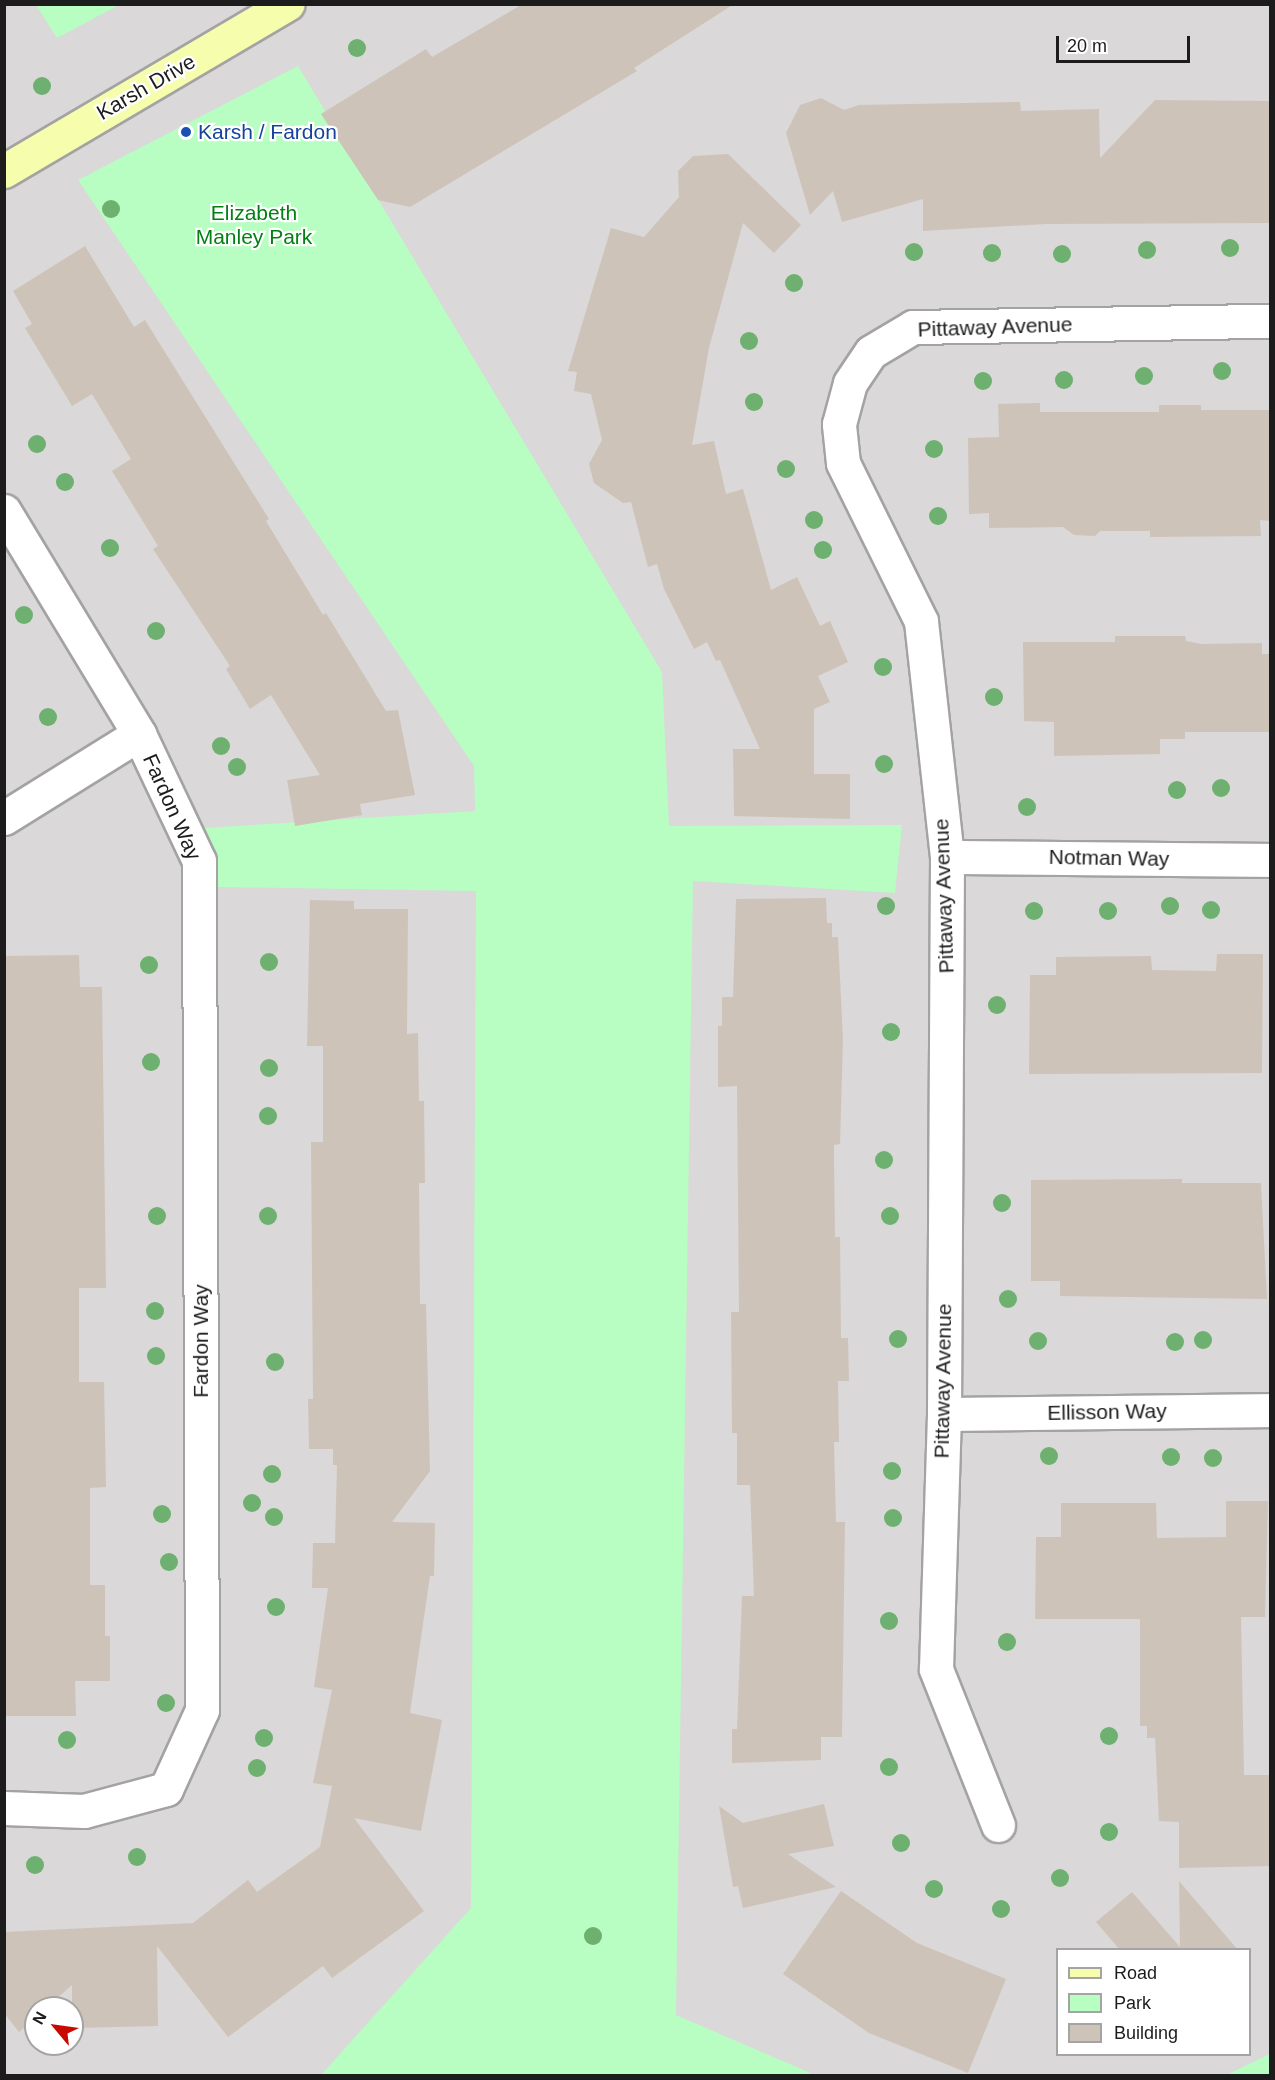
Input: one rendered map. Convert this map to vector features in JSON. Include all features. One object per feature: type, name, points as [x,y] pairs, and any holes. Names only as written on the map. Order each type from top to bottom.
[{"type":"street","name":"Karsh Drive","points":[[4,171],[288,4]]},
{"type":"street","name":"Pittaway Avenue","points":[[998,1825],[936,1669],[944,1414],[947,856],[921,621],[843,463],[838,424],[850,383],[871,352],[913,327],[1270,321]]},
{"type":"street","name":"Fardon Way","points":[[4,511],[139,734],[199,861],[202,1710],[166,1789],[84,1811],[4,1808]]},
{"type":"street","name":"Fardon Way","points":[[4,818],[139,734]]},
{"type":"street","name":"Notman Way","points":[[947,856],[1270,860]]},
{"type":"street","name":"Ellisson Way","points":[[944,1414],[1270,1410]]},
{"type":"shaded area","points":[[5,5],[1270,5],[1270,2075],[5,2076]]},
{"type":"green space","points":[[36,5],[119,5],[57,38]]},
{"type":"green space","name":"Elizabeth Manley Park","points":[[298,66],[662,672],[669,826],[902,825],[895,893],[693,881],[676,2015],[815,2075],[321,2075],[471,1908],[476,891],[215,887],[203,828],[475,811],[474,766],[78,180]]},
{"type":"green space","points":[[1270,2054],[1270,2075],[1226,2075]]},
{"type":"building","points":[[734,4],[634,68],[637,71],[410,207],[378,200],[321,114],[426,49],[432,57],[521,5]]},
{"type":"building","points":[[821,98],[844,110],[859,105],[1020,102],[1021,111],[1099,109],[1100,158],[1155,100],[1270,101],[1270,223],[1045,224],[923,231],[923,199],[842,222],[833,191],[810,215],[786,133],[800,105]]},
{"type":"building","points":[[728,154],[801,225],[774,253],[743,223],[709,348],[692,445],[714,441],[726,494],[743,489],[771,590],[797,577],[820,626],[830,621],[848,662],[818,676],[830,702],[814,709],[814,774],[850,774],[850,819],[734,816],[733,749],[760,749],[720,660],[716,661],[707,642],[694,649],[664,589],[657,564],[648,567],[631,502],[623,503],[594,483],[589,464],[602,440],[591,394],[574,391],[577,372],[568,371],[611,228],[644,237],[679,197],[678,171],[693,156]]},
{"type":"building","points":[[85,246],[134,327],[145,320],[269,519],[266,521],[323,615],[326,613],[386,711],[398,710],[415,795],[360,804],[362,815],[295,826],[287,780],[320,775],[271,695],[250,709],[226,669],[230,666],[153,549],[158,546],[112,471],[131,459],[92,394],[72,406],[25,328],[32,324],[13,291]]},
{"type":"building","points":[[1040,403],[1040,412],[1159,412],[1159,405],[1201,405],[1201,410],[1270,410],[1270,521],[1260,520],[1261,536],[1150,537],[1150,531],[1100,531],[1095,536],[1074,535],[1063,527],[989,528],[989,513],[969,514],[968,438],[999,437],[998,404]]},
{"type":"building","points":[[1115,636],[1185,636],[1186,641],[1201,644],[1262,643],[1262,654],[1270,654],[1270,732],[1185,732],[1185,739],[1160,739],[1160,754],[1054,756],[1054,722],[1024,721],[1023,642],[1115,642]]},
{"type":"building","points":[[826,898],[827,923],[832,923],[832,937],[838,937],[843,1040],[840,1144],[834,1145],[835,1237],[840,1237],[841,1338],[848,1338],[849,1381],[838,1381],[839,1442],[834,1442],[836,1522],[845,1522],[842,1737],[821,1737],[821,1760],[732,1763],[732,1729],[737,1729],[742,1596],[754,1596],[750,1485],[737,1485],[737,1433],[732,1433],[731,1312],[739,1312],[737,1086],[718,1087],[718,1026],[722,1026],[722,997],[733,997],[736,899]]},
{"type":"building","points":[[310,900],[354,901],[354,909],[408,909],[407,1034],[418,1033],[419,1101],[424,1101],[425,1183],[419,1183],[420,1304],[426,1304],[430,1471],[392,1522],[435,1523],[434,1576],[430,1576],[410,1713],[442,1720],[421,1831],[354,1818],[424,1911],[332,1978],[323,1966],[228,2037],[157,1946],[158,2026],[84,2028],[84,1996],[72,1996],[72,1985],[60,1996],[24,1996],[24,2028],[19,2032],[4,2013],[4,1932],[193,1923],[248,1880],[257,1892],[320,1847],[332,1786],[313,1783],[332,1690],[314,1687],[328,1588],[312,1588],[313,1543],[335,1543],[337,1465],[333,1465],[333,1449],[309,1449],[308,1399],[313,1399],[311,1142],[323,1142],[323,1046],[307,1046]]},
{"type":"building","points":[[1217,954],[1263,954],[1262,1073],[1029,1074],[1030,975],[1056,975],[1056,957],[1151,956],[1152,970],[1216,971]]},
{"type":"building","points":[[79,955],[80,987],[102,987],[106,1288],[79,1288],[79,1382],[104,1382],[106,1487],[90,1488],[90,1585],[105,1585],[105,1636],[110,1636],[110,1681],[75,1681],[76,1716],[4,1716],[4,956]]},
{"type":"building","points":[[1182,1179],[1182,1183],[1261,1183],[1267,1299],[1060,1296],[1060,1281],[1031,1281],[1031,1180]]},
{"type":"building","points":[[1226,1501],[1268,1501],[1265,1617],[1241,1617],[1244,1775],[1270,1775],[1270,1866],[1179,1868],[1179,1822],[1159,1821],[1155,1738],[1147,1738],[1147,1726],[1140,1726],[1140,1619],[1035,1619],[1036,1537],[1061,1537],[1061,1503],[1156,1503],[1157,1538],[1226,1537]]},
{"type":"building","points":[[824,1804],[834,1846],[788,1854],[836,1887],[743,1908],[738,1886],[733,1887],[719,1806],[743,1823]]},
{"type":"building","points":[[1179,1881],[1236,1948],[1118,1948],[1096,1922],[1132,1892],[1180,1947]]},
{"type":"building","points":[[841,1891],[917,1943],[1006,1979],[968,2073],[869,2033],[783,1974]]},
{"type":"place","name":"Karsh / Fardon","points":[[186,132]]}]
